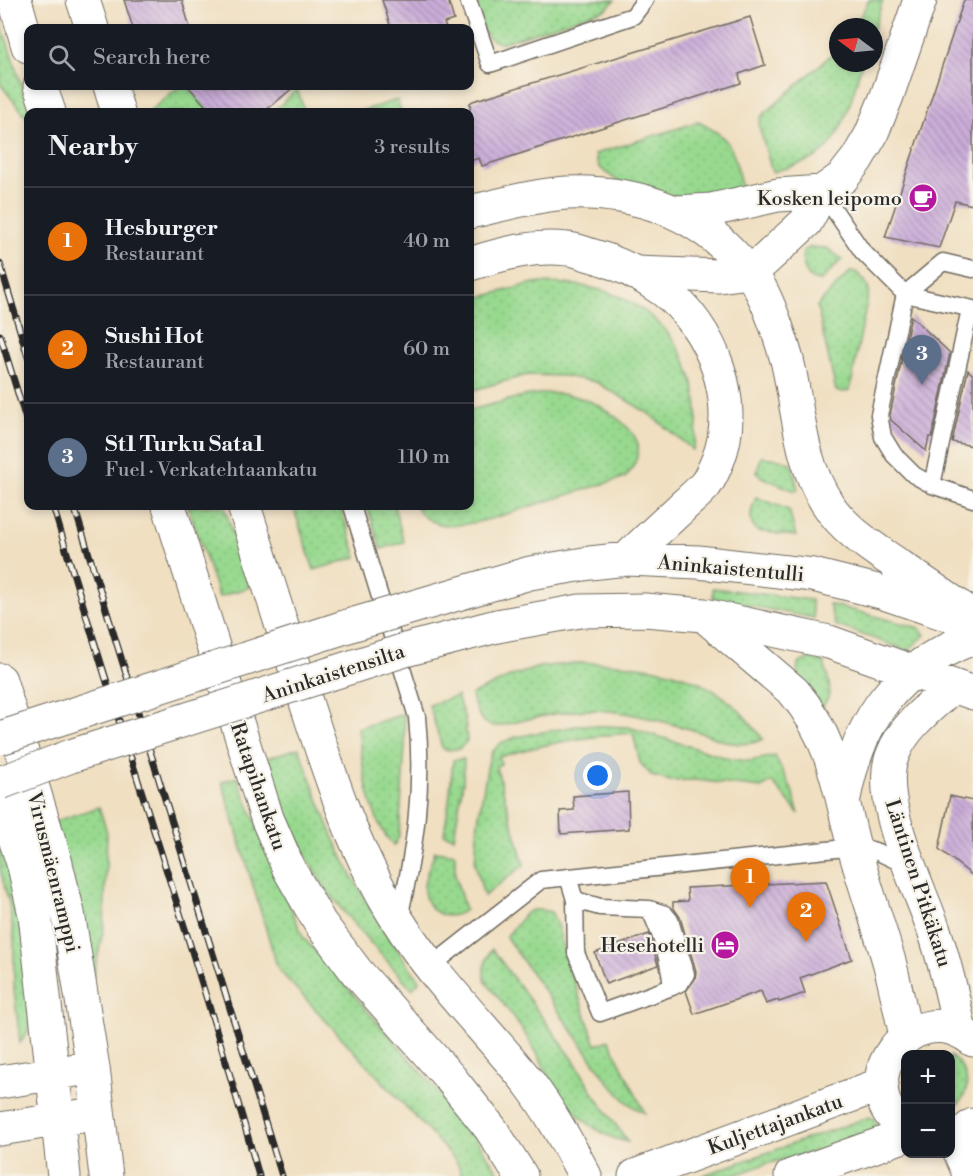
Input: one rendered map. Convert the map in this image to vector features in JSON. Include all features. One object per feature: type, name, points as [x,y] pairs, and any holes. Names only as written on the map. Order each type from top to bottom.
[{"type":"main road","points":[[15,0],[24,32]]},
{"type":"main road","points":[[83,0],[91,24]]},
{"type":"main road","points":[[635,273],[719,276],[749,272],[806,222],[822,192],[843,177],[871,135],[920,0]]},
{"type":"main road","points":[[41,90],[48,108]]},
{"type":"main road","points":[[111,90],[117,108]]},
{"type":"main road","points":[[678,213],[711,210],[778,195],[822,192]]},
{"type":"main road","points":[[474,211],[564,193],[594,193],[658,205],[678,213],[724,244],[760,288],[776,324],[795,397],[811,474],[828,505],[863,541],[973,616]]},
{"type":"main road","points":[[474,263],[497,255],[533,249],[569,249],[607,260],[664,290],[680,305],[702,336],[718,368],[727,408],[720,454],[706,484],[627,559]]},
{"type":"main road","name":"Ratapihankatu","points":[[170,510],[267,818],[289,869],[320,923],[356,971],[452,1079],[491,1129],[521,1176]]},
{"type":"main road","points":[[245,510],[342,810],[359,849],[398,922],[430,967],[530,1084],[564,1135],[585,1176]]},
{"type":"main road","name":"Aninkaistentulli","points":[[485,586],[530,573],[590,562],[627,559],[698,562],[813,575],[881,592],[973,623]]},
{"type":"main road","name":"Aninkaistensilta","points":[[0,738],[351,625],[485,586]]},
{"type":"main road","name":"Aninkaistensilta","points":[[0,783],[71,756],[405,650],[497,626],[580,611],[645,610],[704,615]]},
{"type":"main road","points":[[704,615],[829,642],[963,689]]},
{"type":"main road","points":[[704,615],[783,680],[804,704],[826,741],[890,967],[906,1036]]},
{"type":"main road","points":[[844,800],[849,773],[863,733],[891,692],[911,672],[952,646],[973,638]]},
{"type":"main road","name":"Virusmäenramppi","points":[[0,680],[55,860],[68,913],[93,1068],[106,1176]]},
{"type":"main road","name":"Läntinen Pitkäkatu","points":[[963,689],[910,726],[892,755],[888,768],[889,798],[910,868],[933,927],[967,1036]]},
{"type":"main road","name":"Virusmäenramppi","points":[[0,793],[24,866],[35,915],[64,1176]]},
{"type":"main road","points":[[901,1123],[887,1106],[882,1084],[885,1062],[898,1043],[916,1031],[938,1027],[967,1036]]},
{"type":"main road","points":[[0,1082],[93,1068]]},
{"type":"main road","name":"Kuljettajankatu","points":[[635,1176],[882,1084]]},
{"type":"main road","points":[[0,1129],[98,1114]]},
{"type":"main road","points":[[959,1132],[970,1176]]},
{"type":"main road","points":[[791,1176],[901,1137]]},
{"type":"lane","points":[[468,0],[490,64],[633,16],[645,0]]},
{"type":"lane","points":[[822,192],[862,251],[904,294],[972,309],[932,485]]},
{"type":"lane","points":[[973,269],[943,262],[904,294],[879,415],[883,437],[894,455],[914,475],[932,485],[973,499]]},
{"type":"lane","points":[[353,510],[417,717],[420,745],[417,824],[411,867],[398,922]]},
{"type":"lane","points":[[430,967],[541,880],[855,848],[868,848],[881,852],[910,868]]},
{"type":"lane","points":[[568,877],[575,900],[576,952],[600,1013],[680,983],[686,974],[670,920],[665,914],[650,909],[600,907],[575,900]]},
{"type":"green space","points":[[479,0],[615,0],[606,9],[502,43],[489,38],[479,25],[476,10]]},
{"type":"green space","points":[[869,0],[883,0],[877,18],[860,18]]},
{"type":"green space","points":[[0,19],[29,108],[24,108],[24,114],[0,84]]},
{"type":"green space","points":[[829,57],[829,72],[859,72],[846,115],[834,140],[816,157],[772,172],[759,126],[761,117]]},
{"type":"green space","points":[[175,90],[192,90],[207,108],[153,108]]},
{"type":"green space","points":[[296,90],[297,90],[304,108],[277,108]]},
{"type":"green space","points":[[397,100],[400,108],[371,108]]},
{"type":"green space","points":[[698,122],[720,135],[731,148],[742,189],[682,198],[624,186],[599,167],[595,154]]},
{"type":"green space","points":[[811,247],[827,248],[842,259],[821,281],[811,279],[804,266],[803,251]]},
{"type":"green space","points":[[850,272],[856,272],[865,281],[869,290],[850,390],[844,392],[836,391],[817,306]]},
{"type":"green space","points":[[534,283],[553,283],[589,287],[631,302],[651,316],[682,354],[691,376],[696,400],[697,425],[693,450],[648,413],[596,382],[564,376],[527,375],[474,390],[474,299]]},
{"type":"green space","points":[[547,393],[574,396],[596,404],[617,418],[636,438],[638,445],[636,459],[626,477],[470,523],[440,524],[418,511],[474,510],[474,409],[524,396]]},
{"type":"green space","points":[[761,457],[780,459],[792,464],[798,490],[795,491],[761,477],[757,472]]},
{"type":"green space","points":[[756,497],[789,510],[796,536],[757,531],[751,519]]},
{"type":"green space","points":[[189,510],[225,510],[250,587],[219,597]]},
{"type":"green space","points":[[294,510],[341,510],[357,557],[314,570]]},
{"type":"green space","points":[[368,510],[395,510],[404,542],[381,549]]},
{"type":"green space","points":[[713,588],[811,600],[814,618],[713,599]]},
{"type":"green space","points":[[829,604],[919,628],[925,635],[908,651],[835,625]]},
{"type":"green space","points":[[810,658],[824,662],[829,681],[828,698],[820,708],[797,671],[798,664]]},
{"type":"green space","points":[[578,663],[635,665],[691,679],[730,702],[763,739],[736,744],[654,719],[602,710],[566,712],[498,726],[487,724],[477,712],[471,695],[512,676],[539,667]]},
{"type":"green space","points":[[457,696],[465,720],[467,741],[459,749],[445,750],[442,747],[429,705]]},
{"type":"green space","points":[[404,714],[405,746],[399,836],[394,846],[385,835],[372,806],[364,774],[358,728]]},
{"type":"green space","points":[[581,725],[628,727],[730,759],[749,761],[775,756],[792,790],[799,814],[772,782],[761,788],[696,780],[670,781],[652,776],[640,763],[633,733],[582,738],[516,752],[499,757],[501,764],[496,766],[524,865],[484,896],[475,863],[478,821],[492,752],[501,743],[516,737]]},
{"type":"green space","points":[[299,748],[333,836],[354,880],[380,924],[420,981],[412,989],[340,907],[304,852],[267,758]]},
{"type":"green space","points":[[464,759],[463,782],[454,837],[444,834],[453,760]]},
{"type":"green space","points":[[237,777],[303,937],[460,1116],[501,1176],[462,1176],[457,1162],[278,969],[222,782]]},
{"type":"green space","points":[[99,807],[107,832],[104,927],[93,978],[53,822]]},
{"type":"green space","points":[[0,840],[18,884],[33,1014],[27,1033],[20,1043],[14,990],[14,939],[9,903],[0,870]]},
{"type":"green space","points":[[435,851],[455,854],[455,875],[465,910],[458,914],[451,916],[438,913],[432,909],[425,897],[425,880]]},
{"type":"green space","points":[[532,910],[551,912],[557,924],[569,968],[596,1045],[609,1040],[645,1113],[629,1103],[607,1080],[506,937],[526,913]]},
{"type":"green space","points":[[492,949],[573,1059],[596,1097],[628,1142],[605,1134],[585,1121],[560,1093],[524,1032],[486,982],[485,965]]},
{"type":"green space","points":[[955,1060],[962,1068],[967,1083],[963,1097],[955,1106]]},
{"type":"green space","points":[[869,1117],[874,1119],[881,1129],[877,1136],[766,1164],[732,1176],[701,1176]]},
{"type":"building","points":[[124,0],[182,0],[189,24],[132,24]]},
{"type":"building","points":[[382,0],[448,0],[454,20],[444,24],[390,24]]},
{"type":"building","points":[[964,0],[973,0],[973,205],[955,201],[939,248],[885,237]]},
{"type":"building","points":[[750,17],[765,65],[739,74],[741,83],[482,166],[479,158],[474,160],[474,108],[470,108],[470,103]]},
{"type":"building","points":[[192,90],[290,90],[269,108],[207,108]]},
{"type":"building","points":[[911,316],[950,353],[932,437],[929,437],[926,451],[891,420],[890,415]]},
{"type":"building","points":[[968,370],[973,375],[973,446],[952,442]]},
{"type":"building","points":[[628,792],[629,829],[561,834],[560,811],[574,810],[573,796]]},
{"type":"building","points":[[950,796],[973,801],[973,876],[939,849]]},
{"type":"building","points":[[826,881],[852,959],[800,978],[805,993],[766,1004],[761,991],[694,1014],[686,991],[695,979],[696,971],[680,917],[673,907],[673,902],[688,901],[687,888]]},
{"type":"building","points":[[649,934],[658,965],[606,984],[595,953]]},
{"type":"railway","points":[[0,264],[24,344]]},
{"type":"railway","points":[[0,335],[24,413]]},
{"type":"railway","points":[[54,510],[210,1008],[259,1176]]},
{"type":"railway","points":[[75,510],[282,1176]]},
{"type":"place","name":"Kosken leipomo","points":[[923,198]]},
{"type":"place","name":"St1 Turku Sata1","points":[[922,385]]},
{"type":"place","name":"Hesburger","points":[[750,908]]},
{"type":"place","name":"Sushi Hot","points":[[806,942]]},
{"type":"place","name":"Hesehotelli","points":[[725,945]]}]
